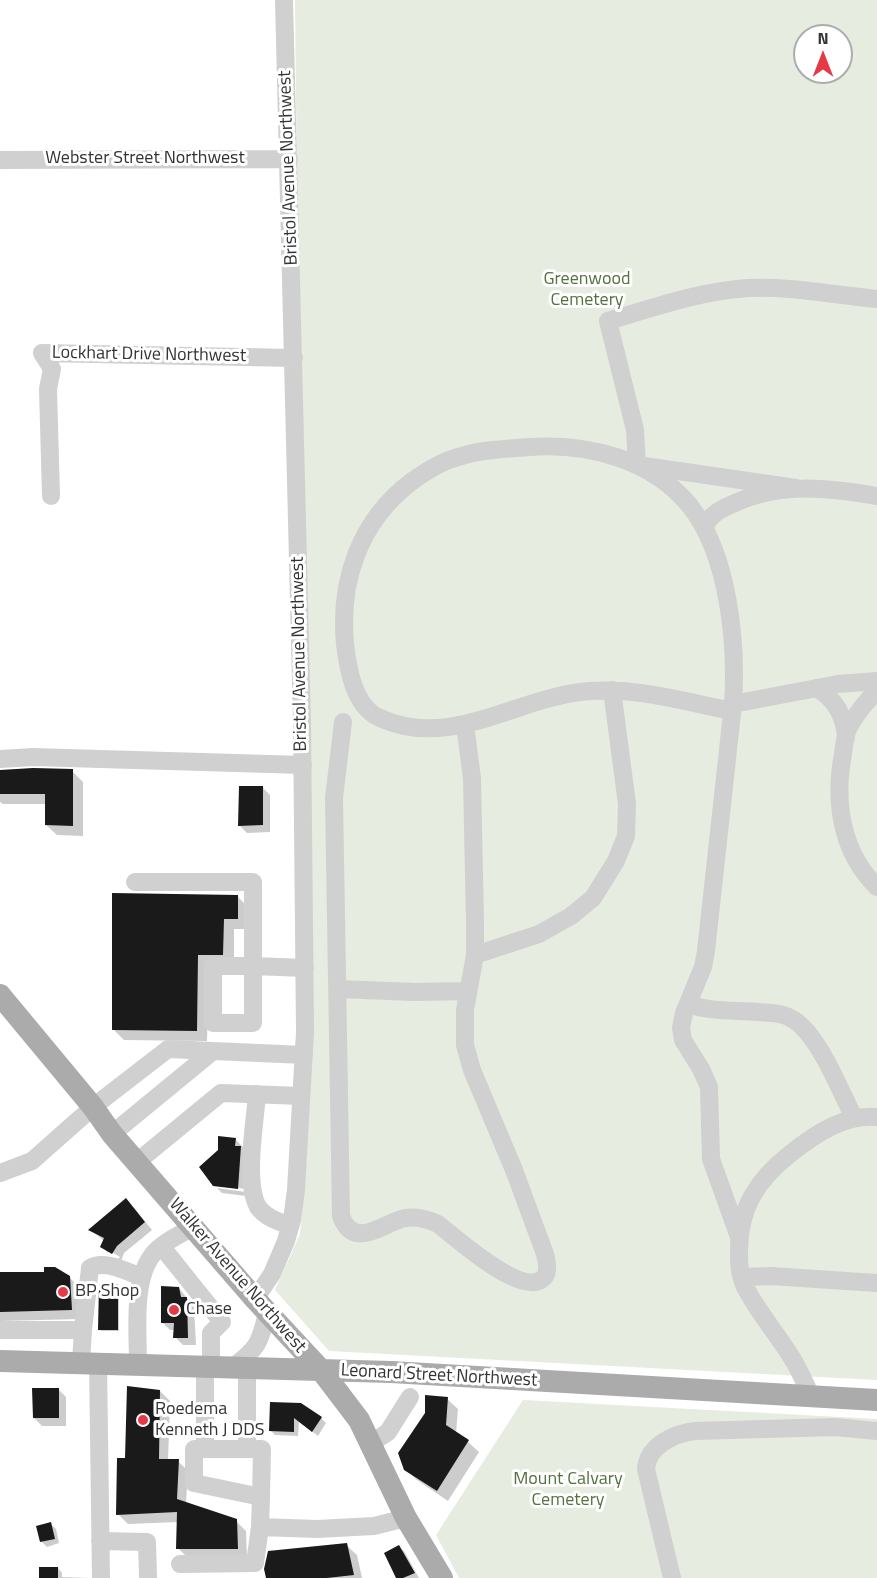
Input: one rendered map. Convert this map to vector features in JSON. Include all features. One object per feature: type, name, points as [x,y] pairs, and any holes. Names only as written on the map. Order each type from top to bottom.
[{"type":"main road","name":"Walker Avenue Northwest","points":[[0,995],[93,1107],[112,1134],[261,1306],[321,1370],[359,1420],[406,1518],[442,1578]]},
{"type":"main road","name":"Leonard Street Northwest","points":[[0,1361],[138,1363],[391,1372],[877,1400]]},
{"type":"street","name":"Bristol Avenue Northwest","points":[[224,1367],[253,1351],[261,1339],[261,1306],[291,1225],[296,1190],[304,1055],[303,765],[284,0]]},
{"type":"street","name":"Webster Street Northwest","points":[[0,160],[289,159]]},
{"type":"street","points":[[637,465],[635,430],[608,321],[693,297],[748,288],[779,288],[877,299]]},
{"type":"street","name":"Lockhart Drive Northwest","points":[[51,496],[48,388],[52,369],[42,353],[294,358]]},
{"type":"street","points":[[811,1396],[795,1363],[744,1286],[739,1237],[711,1159],[709,1087],[682,1034],[682,1020],[698,982],[706,951],[733,708],[734,653],[730,617],[717,562],[704,528],[691,507],[674,490],[637,465],[615,456],[564,446],[496,450],[459,456],[427,471],[385,505],[369,527],[354,558],[346,585],[346,648],[359,697],[371,713],[392,722],[431,728],[465,724],[564,694],[612,690],[733,708],[816,688],[877,681]]},
{"type":"street","points":[[637,465],[796,488],[836,490],[877,496]]},
{"type":"street","points":[[704,528],[713,514],[737,502],[769,491],[796,488]]},
{"type":"street","points":[[816,688],[825,694],[838,710],[844,723],[846,738]]},
{"type":"street","points":[[475,955],[539,934],[571,916],[593,898],[616,861],[626,836],[627,804],[612,690]]},
{"type":"street","points":[[877,690],[854,719],[846,738],[840,776],[840,816],[852,850],[866,875],[877,887]]},
{"type":"street","points":[[343,722],[334,798],[341,1216],[349,1230],[366,1233],[403,1219],[429,1220],[515,1279],[529,1282],[541,1281],[545,1276],[547,1263],[541,1240],[467,1055],[465,1010],[475,955],[472,778],[465,724]]},
{"type":"street","points":[[0,759],[33,757],[303,765]]},
{"type":"street","points":[[135,882],[253,882],[253,966],[305,968]]},
{"type":"street","points":[[337,989],[415,992],[468,991]]},
{"type":"street","points":[[688,1004],[705,1008],[776,1013],[794,1020],[817,1045],[854,1118]]},
{"type":"street","points":[[0,1173],[32,1161],[93,1107],[168,1049],[304,1055]]},
{"type":"street","points":[[112,1134],[213,1051]]},
{"type":"street","points":[[137,1162],[221,1093],[302,1096]]},
{"type":"street","points":[[257,1094],[250,1179],[259,1208],[278,1222],[291,1225]]},
{"type":"street","points":[[739,1237],[746,1204],[776,1167],[798,1148],[833,1126],[854,1118],[877,1117]]},
{"type":"street","points":[[138,1363],[138,1311],[144,1266],[155,1251],[193,1227]]},
{"type":"street","points":[[162,1247],[222,1322],[211,1333],[224,1367],[247,1449]]},
{"type":"street","points":[[101,1578],[89,1362],[82,1330],[90,1268],[95,1265],[105,1265],[142,1277]]},
{"type":"street","points":[[742,1277],[771,1276],[877,1283]]},
{"type":"street","points":[[0,1330],[82,1330]]},
{"type":"street","points":[[205,1449],[224,1367]]},
{"type":"street","points":[[370,1444],[388,1432],[410,1397]]},
{"type":"street","points":[[672,1578],[646,1468],[647,1459],[659,1445],[683,1433],[694,1431],[835,1427],[877,1431]]},
{"type":"street","points":[[180,1564],[255,1563],[260,1527],[261,1497],[261,1449],[194,1449],[194,1483],[261,1497]]},
{"type":"street","points":[[260,1527],[317,1529],[362,1527],[406,1518]]},
{"type":"street","points":[[100,1541],[147,1542],[148,1578]]},
{"type":"green space","name":"Greenwood Cemetery","points":[[295,0],[877,0],[877,1380],[329,1351],[275,1290],[300,1234],[307,1154]]},
{"type":"green space","name":"Mount Calvary Cemetery","points":[[523,1400],[877,1419],[877,1578],[459,1578],[436,1535]]},
{"type":"building","points":[[73,769],[73,826],[45,825],[45,794],[0,794],[0,770]]},
{"type":"building","points":[[239,786],[263,786],[263,825],[238,826]]},
{"type":"building","points":[[112,893],[238,895],[238,919],[224,919],[223,955],[198,955],[197,1031],[112,1030]]},
{"type":"building","points":[[218,1136],[236,1138],[235,1146],[241,1146],[238,1189],[213,1186],[199,1167],[218,1150]]},
{"type":"building","points":[[126,1198],[145,1222],[117,1246],[112,1254],[100,1247],[104,1238],[88,1230]]},
{"type":"building","points":[[44,1267],[55,1267],[70,1276],[72,1310],[0,1312],[0,1272],[44,1272]]},
{"type":"building","points":[[99,1284],[118,1284],[118,1330],[98,1330]]},
{"type":"building","name":"Chase","points":[[161,1286],[179,1287],[181,1297],[187,1297],[188,1338],[173,1338],[174,1323],[161,1323]]},
{"type":"building","points":[[127,1386],[160,1390],[159,1459],[179,1459],[177,1499],[237,1519],[238,1549],[176,1549],[177,1512],[116,1515],[117,1458],[125,1458]]},
{"type":"building","points":[[32,1388],[59,1388],[59,1418],[33,1418]]},
{"type":"building","points":[[425,1395],[448,1397],[446,1425],[469,1440],[437,1491],[404,1470],[398,1453],[425,1413]]},
{"type":"building","points":[[270,1402],[301,1403],[322,1417],[312,1432],[294,1418],[294,1432],[269,1431]]},
{"type":"building","points":[[51,1522],[55,1539],[40,1542],[36,1526]]},
{"type":"building","points":[[347,1543],[354,1575],[327,1578],[266,1578],[264,1569],[268,1551]]},
{"type":"building","points":[[399,1545],[415,1573],[403,1578],[396,1578],[384,1553]]},
{"type":"building","points":[[39,1567],[58,1567],[58,1578],[39,1578]]},
{"type":"place","name":"BP Shop","points":[[63,1292]]},
{"type":"place","name":"Chase","points":[[174,1310]]},
{"type":"place","name":"Roedema Kenneth J DDS","points":[[143,1420]]}]
